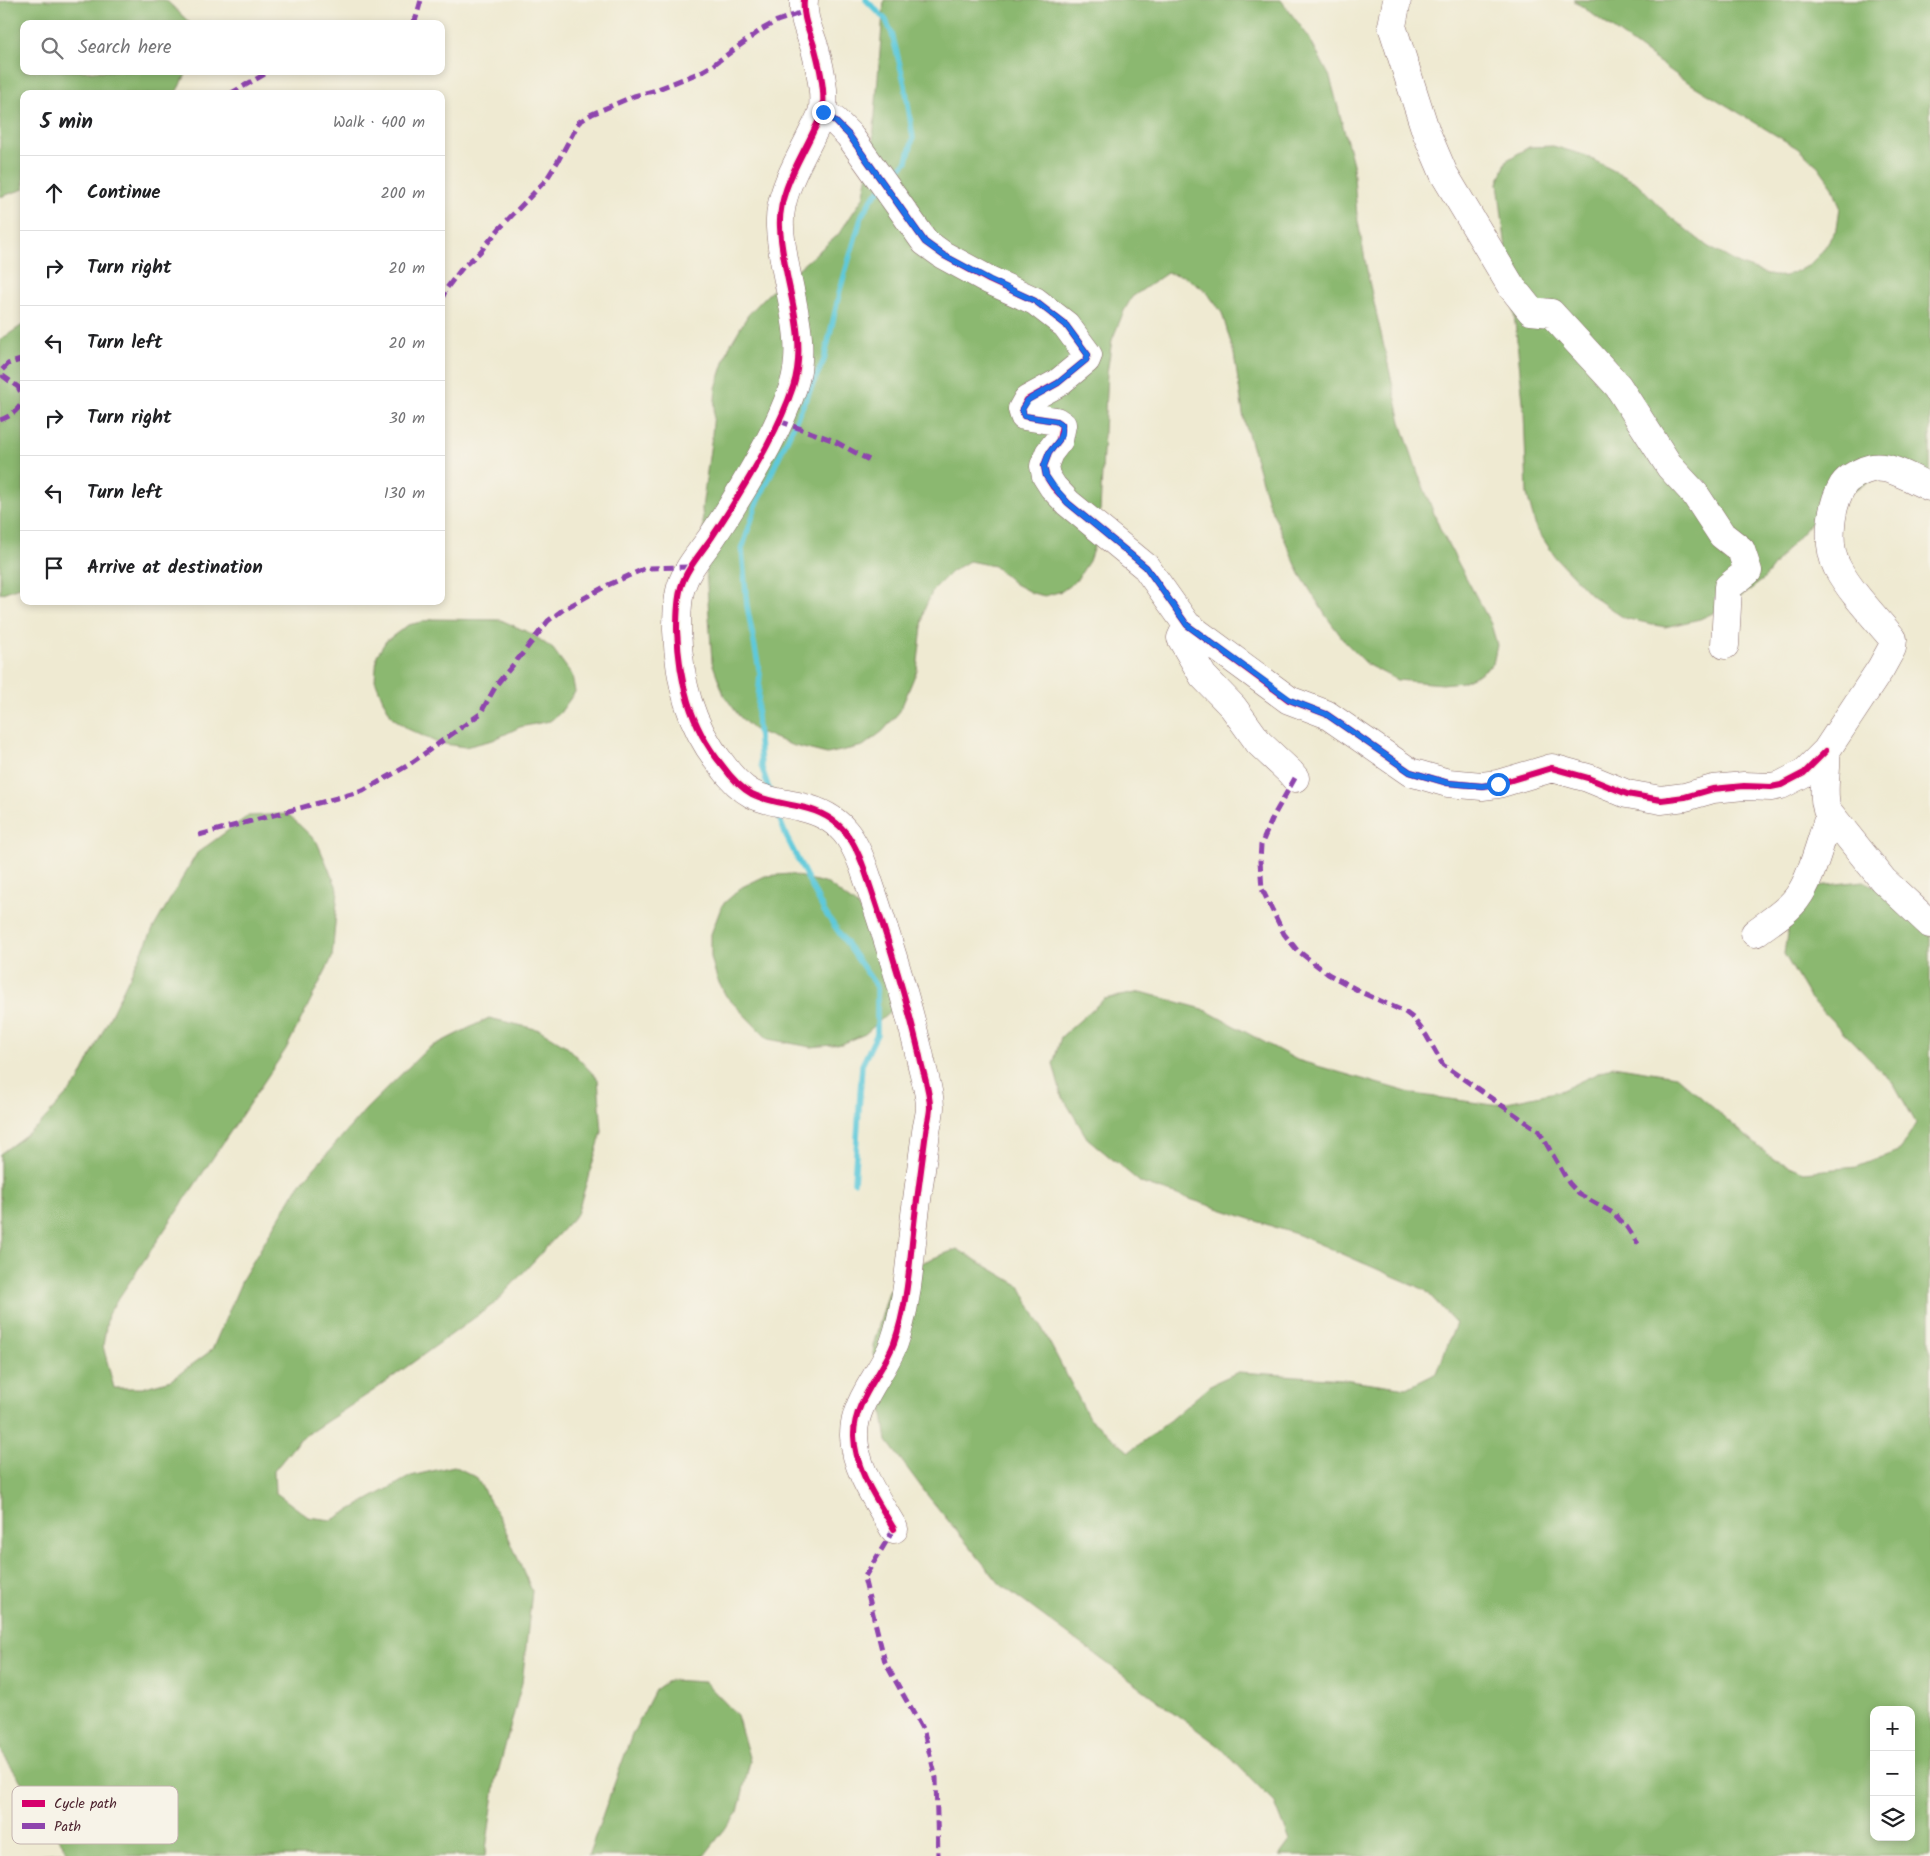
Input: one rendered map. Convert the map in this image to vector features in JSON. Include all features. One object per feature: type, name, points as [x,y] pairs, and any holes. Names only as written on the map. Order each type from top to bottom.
[{"type":"street","points":[[804,0],[803,12],[822,80],[823,112],[785,190],[780,209],[779,224],[784,264],[793,304],[798,347],[798,368],[793,388],[779,421],[737,498],[690,567],[682,584],[677,624],[678,651],[685,692],[694,721],[708,747],[732,777],[744,789],[756,796],[783,805],[800,806],[822,814],[839,824],[853,840],[870,885],[914,1033],[930,1104],[903,1309],[893,1346],[861,1405],[853,1433],[857,1459],[869,1487],[894,1529]]},
{"type":"street","points":[[1397,0],[1392,26],[1426,132],[1444,174],[1500,269],[1531,311],[1551,313],[1618,386],[1670,467],[1695,494],[1722,535],[1741,550],[1748,570],[1728,587],[1725,645]]},
{"type":"street","points":[[823,112],[835,121],[860,150],[925,242],[943,255],[1035,301],[1066,325],[1085,349],[1088,355],[1086,360],[1058,383],[1028,400],[1022,409],[1024,416],[1056,421],[1062,425],[1059,440],[1049,453],[1044,466],[1046,476],[1068,503],[1146,567],[1187,625],[1290,700],[1326,714],[1410,772],[1448,783],[1482,786],[1498,784],[1552,768],[1588,778],[1627,794],[1661,800],[1685,797],[1714,789],[1744,786],[1771,788],[1804,773],[1826,751],[1892,648],[1893,639],[1850,587],[1837,566],[1831,548],[1832,513],[1844,484],[1856,475],[1872,468],[1887,468],[1930,487]]},
{"type":"street","points":[[1187,625],[1180,638],[1203,676],[1233,707],[1259,743],[1294,778]]},
{"type":"street","points":[[1826,751],[1828,764],[1824,785],[1824,800],[1827,810],[1883,880],[1930,924]]},
{"type":"street","points":[[1756,933],[1798,898],[1806,883],[1830,814]]},
{"type":"green space","points":[[7,0],[167,1],[187,20],[20,20],[20,75],[186,75],[177,90],[20,90],[20,190],[0,197],[0,2]]},
{"type":"green space","points":[[884,0],[1281,0],[1308,36],[1330,77],[1353,164],[1357,216],[1369,281],[1402,426],[1441,531],[1491,624],[1497,645],[1493,664],[1479,674],[1462,682],[1442,684],[1397,680],[1368,665],[1346,643],[1326,616],[1300,574],[1268,502],[1244,420],[1234,354],[1222,313],[1205,290],[1184,276],[1167,273],[1132,297],[1112,340],[1107,373],[1099,532],[1089,561],[1076,581],[1062,591],[1045,596],[1032,593],[1015,584],[994,566],[969,561],[951,572],[933,590],[924,610],[917,670],[900,711],[883,731],[863,746],[827,754],[791,745],[753,729],[739,716],[724,695],[712,662],[702,508],[716,388],[729,347],[748,315],[767,295],[838,235],[863,198],[872,154]]},
{"type":"green space","points":[[1573,0],[1930,0],[1930,477],[1874,479],[1850,492],[1818,516],[1787,549],[1763,580],[1726,607],[1700,619],[1665,627],[1624,618],[1591,595],[1556,558],[1536,528],[1527,494],[1524,412],[1498,183],[1507,160],[1529,147],[1553,146],[1584,155],[1637,183],[1668,215],[1707,246],[1741,265],[1773,276],[1785,276],[1808,266],[1821,253],[1837,228],[1840,207],[1833,187],[1818,166],[1797,148],[1678,76]]},
{"type":"green space","points":[[20,327],[20,586],[0,594],[0,340]]},
{"type":"green space","points":[[434,619],[501,620],[532,634],[553,649],[572,675],[575,692],[560,713],[550,721],[520,727],[493,740],[465,747],[438,743],[408,729],[392,717],[383,700],[375,680],[377,655],[386,641],[408,625]]},
{"type":"green space","points":[[288,814],[317,842],[338,890],[332,958],[286,1049],[108,1314],[103,1346],[114,1388],[142,1388],[171,1380],[212,1350],[243,1278],[297,1188],[366,1109],[427,1049],[489,1018],[540,1030],[566,1046],[598,1079],[602,1132],[577,1214],[495,1303],[376,1389],[300,1439],[274,1471],[275,1492],[308,1517],[332,1520],[411,1476],[454,1466],[476,1477],[502,1522],[532,1591],[522,1683],[496,1780],[485,1856],[21,1856],[68,1852],[63,1844],[178,1844],[178,1786],[24,1786],[0,1750],[0,1154],[39,1125],[78,1082],[154,927],[197,853],[248,816]]},
{"type":"green space","points":[[790,874],[828,884],[857,906],[879,930],[899,985],[891,1011],[865,1034],[842,1044],[811,1047],[768,1039],[726,996],[717,979],[711,957],[711,934],[722,905],[742,887],[765,876]]},
{"type":"green space","points":[[1864,881],[1930,914],[1930,1856],[1279,1856],[1290,1841],[1275,1803],[1219,1746],[1000,1584],[928,1496],[887,1441],[873,1346],[889,1291],[913,1266],[957,1249],[1020,1286],[1089,1418],[1129,1452],[1156,1432],[1212,1384],[1238,1372],[1343,1379],[1407,1388],[1437,1373],[1456,1323],[1425,1290],[1299,1235],[1141,1183],[1087,1138],[1061,1094],[1053,1064],[1061,1037],[1104,999],[1141,992],[1203,1009],[1297,1060],[1414,1094],[1493,1105],[1560,1091],[1613,1066],[1676,1076],[1773,1159],[1804,1172],[1857,1167],[1900,1150],[1916,1123],[1894,1084],[1810,998],[1784,954],[1790,914],[1818,886]]},
{"type":"green space","points":[[669,1680],[705,1682],[737,1715],[750,1761],[738,1812],[704,1856],[588,1856],[632,1735],[655,1690]]},
{"type":"waterway","points":[[866,0],[886,20],[892,34],[905,85],[913,138],[907,161],[890,180]]},
{"type":"waterway","points":[[770,792],[761,765],[757,716],[760,674],[747,606],[742,549],[756,506],[824,360],[840,290],[862,215],[873,197],[880,190]]},
{"type":"waterway","points":[[776,810],[787,838],[824,911],[877,987],[877,1034],[862,1065],[854,1182]]},
{"type":"marked path","points":[[415,20],[421,0]]},
{"type":"marked path","points":[[445,291],[463,267],[480,252],[499,229],[546,180],[579,122],[592,114],[634,96],[653,91],[701,72],[761,30],[777,21],[803,12]]},
{"type":"marked path","points":[[237,90],[263,75]]},
{"type":"marked path","points":[[20,360],[8,364],[2,370],[3,376],[20,391]]},
{"type":"marked path","points":[[0,420],[8,417],[20,406]]},
{"type":"marked path","points":[[779,421],[832,440],[869,460]]},
{"type":"marked path","points":[[199,835],[363,791],[407,766],[480,714],[497,684],[548,621],[564,609],[608,585],[646,568],[690,567]]},
{"type":"marked path","points":[[1295,778],[1273,817],[1261,845],[1262,889],[1284,934],[1297,950],[1328,974],[1363,993],[1405,1012],[1413,1018],[1426,1035],[1443,1065],[1539,1131],[1569,1183],[1579,1194],[1613,1213],[1626,1226],[1638,1244]]},
{"type":"marked path","points":[[894,1529],[864,1578],[885,1662],[924,1732],[936,1778],[938,1856]]},
{"type":"cycle path","points":[[804,0],[805,19],[815,49],[823,86],[823,108],[790,178],[780,214],[785,267],[797,327],[797,367],[788,402],[767,445],[730,510],[691,567],[681,587],[677,614],[678,649],[683,684],[694,718],[711,750],[735,781],[758,797],[815,811],[827,817],[837,823],[852,841],[862,864],[889,944],[909,1011],[926,1082],[930,1110],[909,1272],[899,1326],[889,1354],[858,1411],[854,1436],[858,1461],[868,1485],[894,1529]]},
{"type":"cycle path","points":[[823,112],[849,135],[925,242],[943,255],[989,280],[1035,301],[1066,325],[1088,355],[1086,360],[1058,383],[1027,400],[1022,409],[1024,416],[1056,421],[1062,425],[1059,440],[1049,453],[1044,466],[1046,476],[1053,487],[1068,503],[1146,567],[1187,625],[1289,700],[1326,714],[1410,772],[1448,783],[1482,786],[1498,784],[1552,768],[1588,778],[1627,794],[1661,800],[1685,797],[1713,789],[1781,785],[1804,773],[1826,751]]},
{"type":"route","points":[[823,112],[849,135],[880,176],[925,242],[943,255],[1035,301],[1066,325],[1085,349],[1088,358],[1074,372],[1028,400],[1022,412],[1024,416],[1056,421],[1062,425],[1059,440],[1049,453],[1044,466],[1046,476],[1068,503],[1146,567],[1187,625],[1290,700],[1326,714],[1410,772],[1448,783],[1482,786],[1498,784]]}]
